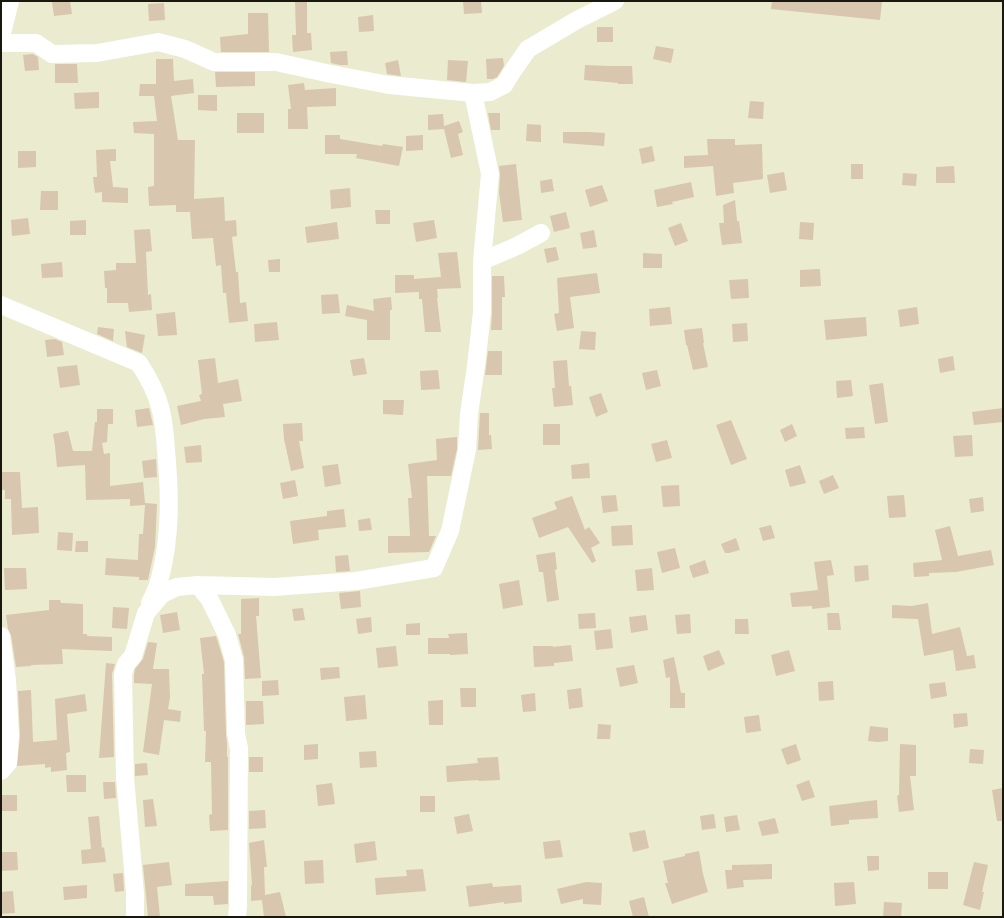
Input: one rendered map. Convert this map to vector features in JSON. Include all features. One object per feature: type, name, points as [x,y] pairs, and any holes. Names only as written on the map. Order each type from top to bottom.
[{"type":"street","points":[[1,37],[10,1]]},
{"type":"street","points":[[1,43],[36,43],[52,54],[97,53],[158,42],[185,49],[214,62],[276,62],[389,86],[472,94],[490,92],[504,85],[528,49],[577,20],[615,1]]},
{"type":"street","points":[[146,614],[162,594],[177,587],[198,585],[274,587],[356,581],[434,568],[450,531],[467,450],[469,414],[482,312],[482,261],[490,174],[472,94]]},
{"type":"street","points":[[482,261],[517,246],[541,232]]},
{"type":"street","points":[[1,305],[140,363],[152,383],[161,408],[168,475],[169,515],[167,548],[160,579],[146,614],[133,656],[126,664],[123,674],[125,777],[135,917]]},
{"type":"street","points":[[198,585],[210,600],[227,635],[234,660],[236,734],[239,748],[236,913]]},
{"type":"street","points":[[1,636],[7,680],[10,736],[8,763],[1,771]]},
{"type":"building","points":[[70,1],[72,14],[54,16],[52,2]]},
{"type":"building","points":[[295,1],[307,1],[307,33],[311,33],[312,50],[293,52],[292,35],[296,35]]},
{"type":"building","points":[[463,1],[481,1],[482,13],[464,14]]},
{"type":"building","points":[[772,1],[882,2],[880,20],[771,9]]},
{"type":"building","points":[[164,3],[165,20],[149,21],[148,4]]},
{"type":"building","points":[[248,13],[268,13],[269,52],[221,52],[220,37],[248,34]]},
{"type":"building","points":[[373,15],[374,31],[359,32],[358,17]]},
{"type":"building","points":[[597,27],[613,27],[613,42],[597,42]]},
{"type":"building","points":[[656,46],[674,49],[671,63],[653,59]]},
{"type":"building","points":[[347,51],[348,65],[331,63],[330,52]]},
{"type":"building","points":[[33,54],[38,57],[39,70],[25,71],[23,55]]},
{"type":"building","points":[[503,58],[504,66],[497,77],[487,79],[486,59]]},
{"type":"building","points":[[156,59],[173,59],[174,81],[193,79],[194,93],[171,96],[178,140],[195,140],[194,199],[224,197],[225,221],[236,220],[237,236],[232,237],[236,272],[238,272],[240,303],[246,302],[248,321],[229,323],[226,293],[223,293],[221,265],[216,266],[213,238],[192,239],[190,212],[176,212],[176,205],[149,206],[148,187],[154,186],[154,134],[134,133],[133,122],[157,121],[154,96],[139,96],[140,84],[156,84]]},
{"type":"building","points":[[398,60],[401,76],[387,74],[385,63]]},
{"type":"building","points":[[448,60],[468,61],[466,82],[447,80]]},
{"type":"building","points":[[55,64],[77,64],[78,83],[55,83]]},
{"type":"building","points":[[585,65],[632,66],[633,84],[618,84],[584,80]]},
{"type":"building","points":[[215,72],[255,72],[255,86],[216,87]]},
{"type":"building","points":[[304,83],[305,90],[336,88],[336,106],[307,107],[308,129],[288,129],[288,109],[291,109],[288,85]]},
{"type":"building","points":[[99,92],[99,108],[75,109],[74,93]]},
{"type":"building","points":[[198,95],[217,95],[217,111],[198,110]]},
{"type":"building","points":[[750,101],[764,102],[763,119],[748,118]]},
{"type":"building","points":[[237,113],[264,113],[264,133],[237,133]]},
{"type":"building","points":[[488,113],[500,113],[500,130],[491,130]]},
{"type":"building","points":[[443,114],[444,126],[459,121],[463,132],[458,134],[463,155],[451,158],[444,129],[428,130],[428,115]]},
{"type":"building","points":[[527,124],[541,125],[541,142],[526,141]]},
{"type":"building","points":[[563,132],[605,133],[604,146],[563,143]]},
{"type":"building","points":[[325,135],[340,135],[340,139],[382,146],[383,144],[403,147],[399,166],[356,158],[357,154],[325,154]]},
{"type":"building","points":[[423,135],[423,150],[406,151],[406,136]]},
{"type":"building","points":[[707,139],[735,139],[735,145],[762,144],[763,179],[733,183],[734,193],[716,196],[713,166],[684,168],[684,156],[708,155]]},
{"type":"building","points":[[652,146],[655,161],[642,164],[639,149]]},
{"type":"building","points":[[116,149],[116,161],[110,161],[113,187],[128,188],[128,203],[102,202],[102,192],[95,193],[93,177],[97,177],[96,150]]},
{"type":"building","points":[[18,151],[36,151],[36,167],[18,168]]},
{"type":"building","points":[[516,164],[522,220],[503,222],[499,193],[499,166]]},
{"type":"building","points":[[851,164],[863,164],[863,179],[851,179]]},
{"type":"building","points":[[954,166],[955,183],[936,183],[936,167]]},
{"type":"building","points":[[784,172],[787,190],[770,193],[767,175]]},
{"type":"building","points":[[903,173],[917,174],[916,186],[902,185]]},
{"type":"building","points":[[552,179],[554,191],[541,193],[540,181]]},
{"type":"building","points":[[691,182],[694,197],[672,202],[673,204],[657,207],[654,190]]},
{"type":"building","points":[[602,185],[608,201],[590,207],[585,190]]},
{"type":"building","points":[[350,188],[351,207],[331,209],[330,190]]},
{"type":"building","points":[[41,191],[58,191],[58,210],[40,210]]},
{"type":"building","points":[[735,200],[737,221],[739,221],[742,243],[722,245],[719,223],[724,223],[723,205]]},
{"type":"building","points":[[375,210],[390,210],[390,224],[376,224]]},
{"type":"building","points":[[566,212],[570,228],[554,232],[550,216]]},
{"type":"building","points":[[28,218],[30,234],[12,236],[11,220]]},
{"type":"building","points":[[86,220],[86,235],[70,235],[70,221]]},
{"type":"building","points":[[434,220],[437,238],[416,242],[413,223]]},
{"type":"building","points":[[337,222],[339,239],[307,243],[305,227]]},
{"type":"building","points":[[800,222],[814,223],[813,240],[799,239]]},
{"type":"building","points":[[681,223],[688,241],[675,246],[668,228]]},
{"type":"building","points":[[150,229],[152,251],[146,252],[148,295],[151,294],[152,310],[129,312],[128,303],[107,303],[107,288],[105,288],[104,271],[116,270],[116,263],[136,263],[134,230]]},
{"type":"building","points":[[594,230],[597,247],[583,249],[580,233]]},
{"type":"building","points":[[556,247],[559,260],[547,263],[544,249]]},
{"type":"building","points":[[457,252],[461,288],[437,289],[441,332],[425,332],[422,299],[419,299],[419,292],[395,293],[395,275],[414,275],[414,279],[441,277],[438,253]]},
{"type":"building","points":[[643,253],[662,254],[662,268],[643,268]]},
{"type":"building","points":[[280,259],[280,272],[269,272],[268,260]]},
{"type":"building","points":[[62,262],[63,277],[42,278],[41,264]]},
{"type":"building","points":[[820,269],[821,286],[800,287],[800,270]]},
{"type":"building","points":[[597,273],[600,293],[570,297],[574,328],[557,331],[554,314],[559,313],[557,278]]},
{"type":"building","points":[[492,276],[504,276],[505,297],[502,297],[502,330],[491,330]]},
{"type":"building","points":[[748,279],[749,298],[731,299],[729,280]]},
{"type":"building","points":[[338,294],[340,313],[322,314],[321,295]]},
{"type":"building","points":[[391,297],[392,310],[390,310],[390,340],[367,340],[367,320],[345,316],[347,305],[374,311],[373,299]]},
{"type":"building","points":[[670,307],[672,324],[650,326],[649,309]]},
{"type":"building","points":[[917,307],[919,324],[900,327],[898,310]]},
{"type":"building","points":[[175,312],[177,335],[158,336],[156,314]]},
{"type":"building","points":[[866,317],[867,336],[826,340],[824,320]]},
{"type":"building","points":[[277,322],[279,340],[255,342],[254,324]]},
{"type":"building","points":[[747,323],[748,341],[733,342],[732,324]]},
{"type":"building","points":[[98,327],[114,329],[113,341],[97,334]]},
{"type":"building","points":[[702,328],[703,343],[708,367],[693,370],[686,345],[684,330]]},
{"type":"building","points":[[125,331],[145,335],[142,353],[127,347]]},
{"type":"building","points":[[581,331],[596,332],[595,350],[579,349]]},
{"type":"building","points":[[55,339],[62,342],[64,355],[47,357],[45,340]]},
{"type":"building","points":[[488,351],[502,351],[502,375],[485,375]]},
{"type":"building","points":[[953,356],[955,370],[940,373],[938,359]]},
{"type":"building","points":[[215,358],[218,383],[238,379],[242,401],[223,404],[225,417],[204,419],[181,425],[177,406],[201,401],[199,395],[202,394],[198,360]]},
{"type":"building","points":[[364,358],[367,374],[353,376],[350,360]]},
{"type":"building","points":[[567,360],[569,386],[571,386],[573,405],[554,407],[552,388],[555,388],[553,361]]},
{"type":"building","points":[[77,365],[80,385],[60,388],[57,367]]},
{"type":"building","points":[[438,370],[440,389],[421,390],[420,371]]},
{"type":"building","points":[[657,370],[661,386],[646,390],[642,373]]},
{"type":"building","points":[[851,380],[853,396],[837,398],[836,381]]},
{"type":"building","points":[[883,383],[888,422],[875,424],[869,385]]},
{"type":"building","points":[[601,393],[608,412],[596,417],[589,397]]},
{"type":"building","points":[[383,400],[404,400],[403,415],[383,414]]},
{"type":"building","points":[[149,408],[153,425],[137,427],[135,410]]},
{"type":"building","points":[[1003,408],[1003,422],[974,425],[972,412]]},
{"type":"building","points":[[97,409],[113,409],[113,424],[108,424],[107,442],[102,443],[104,454],[110,453],[110,486],[143,482],[145,503],[157,504],[155,547],[148,580],[139,580],[139,577],[105,575],[106,558],[138,560],[139,534],[143,534],[145,505],[130,506],[130,499],[86,500],[85,465],[57,467],[53,434],[68,431],[73,451],[92,451],[95,422],[97,422]]},
{"type":"building","points":[[480,413],[489,413],[489,435],[491,435],[492,449],[478,450]]},
{"type":"building","points":[[731,420],[747,459],[731,465],[716,425]]},
{"type":"building","points":[[302,423],[303,441],[299,441],[304,468],[291,471],[284,439],[283,424]]},
{"type":"building","points":[[543,424],[560,424],[560,445],[543,445]]},
{"type":"building","points":[[792,424],[797,436],[785,442],[780,430]]},
{"type":"building","points":[[864,427],[865,438],[846,439],[845,428]]},
{"type":"building","points":[[972,435],[973,456],[955,457],[953,436]]},
{"type":"building","points":[[457,437],[457,449],[451,476],[427,476],[429,536],[436,536],[429,552],[388,553],[388,536],[410,536],[408,498],[412,498],[408,464],[437,460],[436,439]]},
{"type":"building","points":[[667,440],[672,458],[656,462],[651,444]]},
{"type":"building","points":[[201,445],[202,462],[186,463],[184,447]]},
{"type":"building","points":[[156,459],[157,477],[144,478],[142,461]]},
{"type":"building","points":[[589,463],[590,478],[572,479],[571,465]]},
{"type":"building","points":[[338,464],[341,484],[325,487],[322,466]]},
{"type":"building","points":[[800,465],[806,483],[790,487],[785,470]]},
{"type":"building","points":[[1,472],[20,472],[22,508],[38,507],[39,533],[12,535],[11,499],[5,499],[5,490],[1,490]]},
{"type":"building","points":[[833,475],[839,488],[824,494],[819,481]]},
{"type":"building","points":[[295,480],[298,496],[283,499],[280,483]]},
{"type":"building","points":[[679,485],[680,506],[663,507],[661,486]]},
{"type":"building","points":[[616,495],[618,511],[603,513],[601,496]]},
{"type":"building","points":[[904,495],[906,517],[889,518],[887,496]]},
{"type":"building","points":[[572,496],[585,530],[589,527],[600,543],[591,548],[596,561],[592,563],[568,527],[539,538],[532,518],[557,509],[554,502]]},
{"type":"building","points":[[983,497],[984,511],[971,513],[969,499]]},
{"type":"building","points":[[344,509],[346,527],[318,530],[319,540],[293,544],[290,521],[327,516],[327,511]]},
{"type":"building","points":[[370,518],[372,530],[359,531],[358,520]]},
{"type":"building","points":[[632,525],[633,545],[612,546],[611,526]]},
{"type":"building","points":[[771,525],[775,538],[763,541],[759,528]]},
{"type":"building","points":[[950,526],[958,556],[991,550],[994,565],[956,572],[929,573],[929,576],[914,577],[913,563],[942,560],[935,530]]},
{"type":"building","points":[[58,532],[73,533],[72,551],[57,550]]},
{"type":"building","points":[[736,538],[740,550],[725,553],[721,544]]},
{"type":"building","points":[[76,541],[88,541],[88,552],[75,552]]},
{"type":"building","points":[[675,548],[680,568],[662,573],[657,552]]},
{"type":"building","points":[[555,552],[557,569],[555,570],[559,600],[547,602],[543,572],[539,572],[536,555]]},
{"type":"building","points":[[348,555],[350,571],[336,572],[335,556]]},
{"type":"building","points":[[705,560],[709,573],[693,578],[689,566]]},
{"type":"building","points":[[831,560],[834,575],[827,576],[830,607],[812,609],[812,606],[792,607],[790,593],[818,590],[814,562]]},
{"type":"building","points":[[868,565],[869,580],[855,582],[854,566]]},
{"type":"building","points":[[4,568],[26,568],[27,589],[5,590]]},
{"type":"building","points":[[652,568],[654,590],[637,591],[635,570]]},
{"type":"building","points":[[519,580],[523,605],[503,609],[499,584]]},
{"type":"building","points":[[360,591],[361,607],[341,609],[339,593]]},
{"type":"building","points":[[259,598],[259,616],[256,616],[261,678],[245,679],[244,657],[238,634],[241,634],[241,599]]},
{"type":"building","points":[[49,600],[60,600],[61,603],[83,604],[83,634],[87,634],[87,636],[112,637],[112,651],[62,649],[63,664],[16,667],[6,615],[49,610]]},
{"type":"building","points":[[928,603],[932,634],[960,627],[967,656],[974,655],[976,668],[956,671],[953,650],[924,656],[918,619],[892,618],[892,605],[912,606]]},
{"type":"building","points":[[113,607],[129,608],[127,629],[112,628]]},
{"type":"building","points":[[303,608],[305,620],[294,621],[292,609]]},
{"type":"building","points":[[177,612],[180,630],[163,633],[160,615]]},
{"type":"building","points":[[595,613],[596,628],[579,629],[578,614]]},
{"type":"building","points":[[827,613],[839,613],[841,630],[828,630]]},
{"type":"building","points":[[690,614],[691,633],[677,634],[675,615]]},
{"type":"building","points":[[646,615],[648,630],[631,633],[629,617]]},
{"type":"building","points":[[371,617],[372,632],[358,634],[356,619]]},
{"type":"building","points":[[735,619],[748,619],[749,634],[735,634]]},
{"type":"building","points":[[420,623],[420,635],[406,635],[406,624]]},
{"type":"building","points":[[611,629],[613,648],[596,650],[594,631]]},
{"type":"building","points":[[467,633],[468,654],[428,654],[428,638],[449,638],[448,634]]},
{"type":"building","points":[[216,636],[224,662],[228,757],[228,830],[210,831],[209,815],[212,814],[211,762],[205,762],[206,731],[204,731],[202,674],[204,674],[200,638]]},
{"type":"building","points":[[148,642],[157,643],[153,669],[169,669],[170,698],[168,709],[181,711],[180,722],[164,720],[159,755],[143,752],[152,684],[134,683],[135,669],[143,659]]},
{"type":"building","points":[[571,645],[573,661],[554,663],[554,666],[534,667],[533,646],[553,647]]},
{"type":"building","points":[[396,646],[398,666],[378,668],[376,648]]},
{"type":"building","points":[[719,650],[725,664],[708,671],[703,656]]},
{"type":"building","points":[[789,650],[795,671],[776,676],[771,655]]},
{"type":"building","points":[[674,657],[681,693],[685,693],[685,708],[670,708],[670,677],[666,678],[663,660]]},
{"type":"building","points":[[106,663],[115,664],[112,674],[114,757],[99,758]]},
{"type":"building","points":[[634,665],[638,683],[620,687],[616,668]]},
{"type":"building","points":[[339,667],[340,678],[321,680],[320,668]]},
{"type":"building","points":[[278,680],[279,695],[262,696],[262,681]]},
{"type":"building","points":[[833,681],[834,700],[819,701],[818,682]]},
{"type":"building","points":[[945,682],[947,696],[931,699],[929,684]]},
{"type":"building","points":[[460,688],[476,688],[476,707],[461,707]]},
{"type":"building","points":[[581,688],[583,707],[569,709],[567,690]]},
{"type":"building","points":[[31,690],[33,742],[57,740],[55,699],[85,694],[87,711],[67,714],[70,752],[66,753],[67,770],[51,772],[51,767],[45,768],[45,764],[17,766],[20,736],[18,691]]},
{"type":"building","points":[[535,693],[536,711],[523,712],[521,695]]},
{"type":"building","points":[[365,695],[367,719],[346,721],[344,697]]},
{"type":"building","points":[[443,700],[443,725],[429,725],[428,701]]},
{"type":"building","points":[[246,701],[263,701],[264,724],[246,725]]},
{"type":"building","points":[[967,713],[968,726],[954,728],[953,714]]},
{"type":"building","points":[[759,715],[761,731],[746,733],[744,717]]},
{"type":"building","points":[[598,724],[611,725],[610,739],[597,739]]},
{"type":"building","points":[[870,726],[888,728],[888,741],[868,741]]},
{"type":"building","points":[[318,744],[318,759],[304,760],[304,745]]},
{"type":"building","points":[[796,744],[801,760],[787,765],[781,749]]},
{"type":"building","points":[[900,744],[916,745],[916,776],[910,776],[914,810],[899,812],[897,796],[899,795]]},
{"type":"building","points":[[970,749],[984,750],[983,764],[969,763]]},
{"type":"building","points":[[376,751],[377,767],[360,768],[359,752]]},
{"type":"building","points":[[249,757],[263,757],[263,772],[249,772]]},
{"type":"building","points":[[498,757],[500,780],[447,782],[446,766],[478,763],[477,758]]},
{"type":"building","points":[[147,763],[148,775],[135,776],[135,764]]},
{"type":"building","points":[[66,775],[86,775],[86,792],[67,792]]},
{"type":"building","points":[[809,780],[815,797],[802,801],[796,785]]},
{"type":"building","points":[[103,782],[115,782],[116,798],[104,799]]},
{"type":"building","points":[[332,783],[335,804],[318,806],[316,785]]},
{"type":"building","points":[[1003,788],[1003,821],[997,821],[992,790]]},
{"type":"building","points":[[1,795],[17,795],[17,811],[1,811]]},
{"type":"building","points":[[420,796],[435,796],[435,812],[420,812]]},
{"type":"building","points":[[153,799],[157,826],[145,827],[143,800]]},
{"type":"building","points":[[877,800],[878,818],[849,820],[849,824],[831,826],[829,806]]},
{"type":"building","points":[[265,810],[266,828],[249,829],[249,811]]},
{"type":"building","points":[[469,814],[473,831],[457,834],[454,817]]},
{"type":"building","points":[[714,814],[716,828],[702,830],[700,816]]},
{"type":"building","points":[[737,815],[740,830],[726,832],[724,817]]},
{"type":"building","points":[[99,816],[102,848],[104,847],[106,862],[82,864],[81,850],[91,849],[88,817]]},
{"type":"building","points":[[775,818],[779,833],[762,836],[758,822]]},
{"type":"building","points":[[645,830],[649,848],[633,852],[629,833]]},
{"type":"building","points":[[264,840],[267,867],[264,867],[265,895],[280,892],[286,917],[264,917],[262,900],[251,901],[252,885],[249,843]]},
{"type":"building","points":[[560,840],[563,857],[545,859],[543,842]]},
{"type":"building","points":[[375,841],[377,860],[356,863],[354,844]]},
{"type":"building","points":[[699,851],[708,892],[672,904],[665,883],[668,883],[663,861]]},
{"type":"building","points":[[1,852],[17,852],[18,870],[1,871]]},
{"type":"building","points":[[867,856],[879,856],[879,870],[868,871]]},
{"type":"building","points":[[323,860],[324,883],[305,884],[304,861]]},
{"type":"building","points":[[169,862],[172,885],[157,887],[160,917],[148,917],[143,865]]},
{"type":"building","points":[[974,862],[988,865],[980,910],[963,905]]},
{"type":"building","points":[[772,864],[772,879],[743,880],[744,887],[727,889],[725,870],[732,870],[732,865]]},
{"type":"building","points":[[423,869],[426,891],[376,895],[375,878],[407,876],[406,870]]},
{"type":"building","points":[[928,872],[948,872],[948,889],[928,889]]},
{"type":"building","points":[[123,873],[124,891],[115,892],[113,874]]},
{"type":"building","points":[[228,881],[228,904],[214,905],[213,896],[185,896],[185,884]]},
{"type":"building","points":[[586,882],[602,883],[601,905],[583,904],[583,899],[561,904],[557,889]]},
{"type":"building","points":[[854,882],[856,904],[835,906],[834,883]]},
{"type":"building","points":[[492,883],[493,887],[521,885],[522,902],[504,904],[504,902],[469,907],[466,886]]},
{"type":"building","points":[[87,885],[87,898],[64,900],[63,887]]},
{"type":"building","points":[[13,891],[15,913],[1,914],[1,892]]},
{"type":"building","points":[[644,897],[649,917],[633,917],[629,901]]},
{"type":"building","points":[[884,902],[902,903],[901,917],[883,917]]}]
